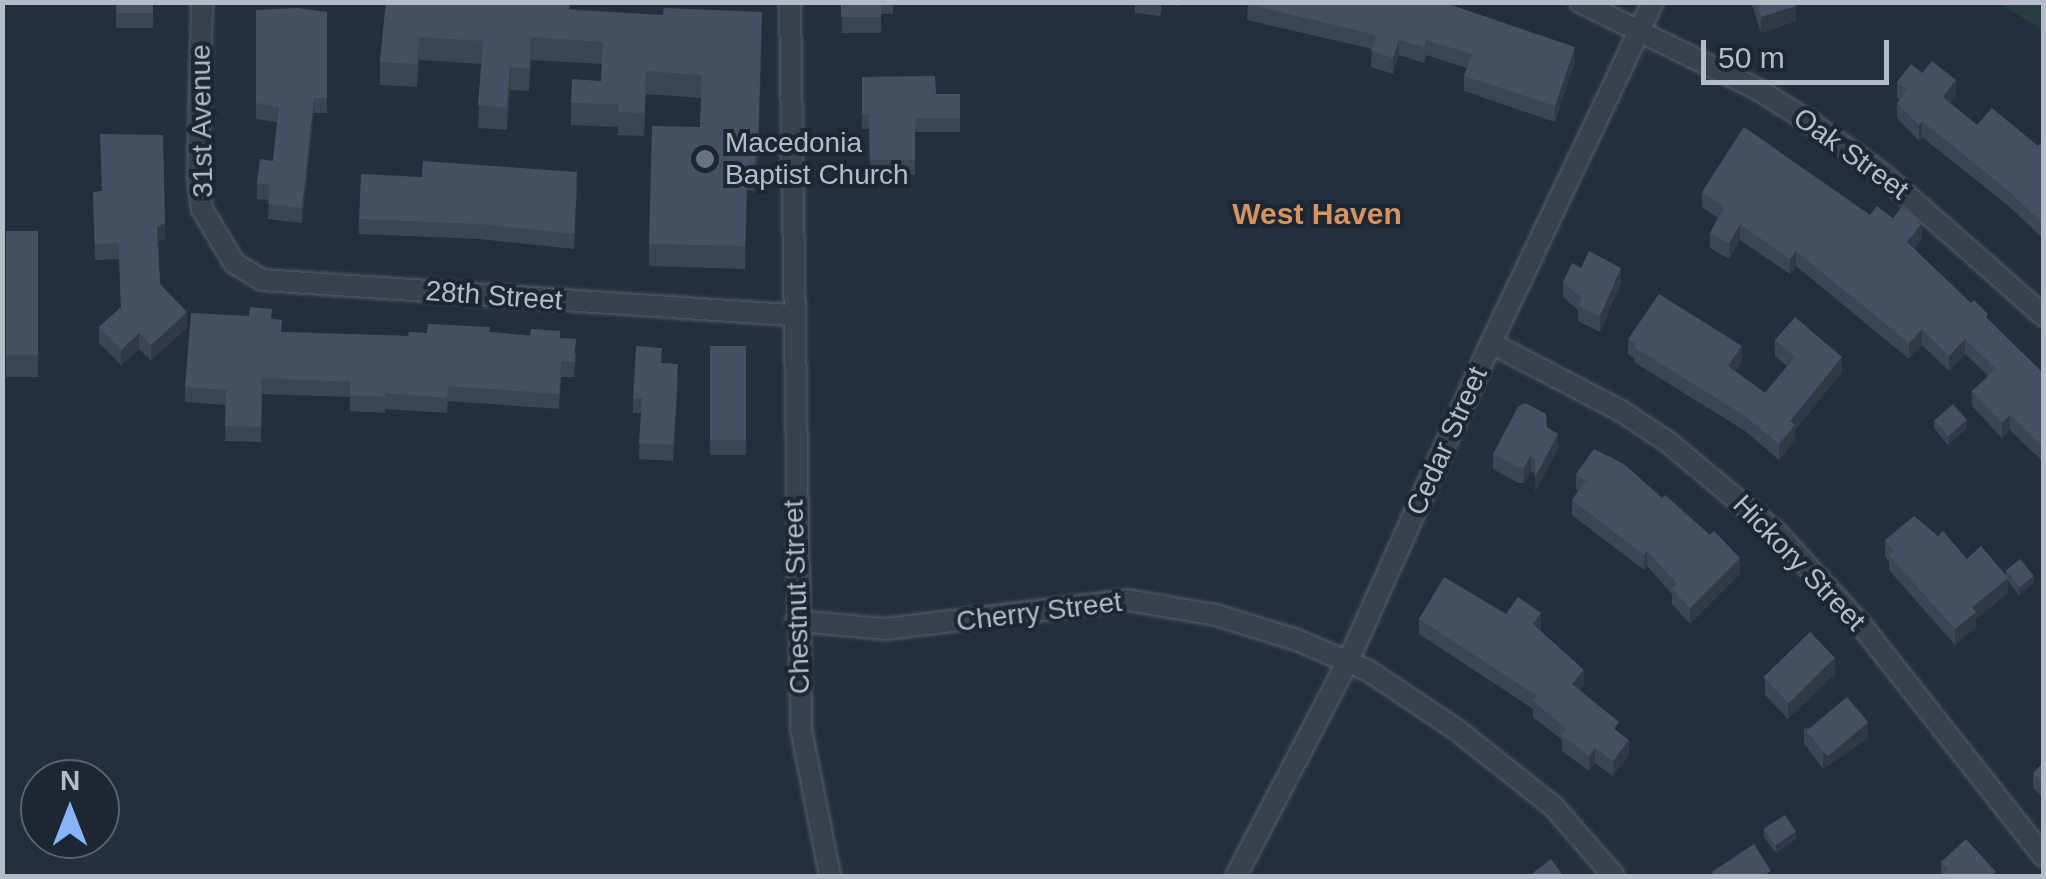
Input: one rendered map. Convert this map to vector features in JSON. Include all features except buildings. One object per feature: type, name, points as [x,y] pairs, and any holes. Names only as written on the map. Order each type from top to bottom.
[{"type":"street","name":"31st Avenue","points":[[202,2],[198,178],[202,209],[215,238]]},
{"type":"street","name":"Chestnut Street","points":[[790,2],[796,621],[801,729],[830,876]]},
{"type":"street","name":"Oak Street","points":[[1580,2],[1759,90],[1811,122],[1884,175],[2044,316]]},
{"type":"street","name":"Cedar Street","points":[[1236,876],[1349,659],[1491,343],[1653,2]]},
{"type":"street","name":"28th Street","points":[[215,238],[234,263],[262,280],[792,315]]},
{"type":"street","name":"Hickory Street","points":[[1491,343],[1621,411],[1682,453],[1751,510],[1860,625],[2044,857]]},
{"type":"street","name":"Cherry Street","points":[[796,621],[885,628],[1127,600],[1216,615],[1349,659],[1457,730],[1530,786],[1574,828],[1614,876]]},
{"type":"green space","points":[[2000,3],[2043,3],[2043,31]]},
{"type":"place","name":"Macedonia Baptist Church","points":[[705,159]]},
{"type":"district","name":"West Haven","points":[[1317,214]]}]
